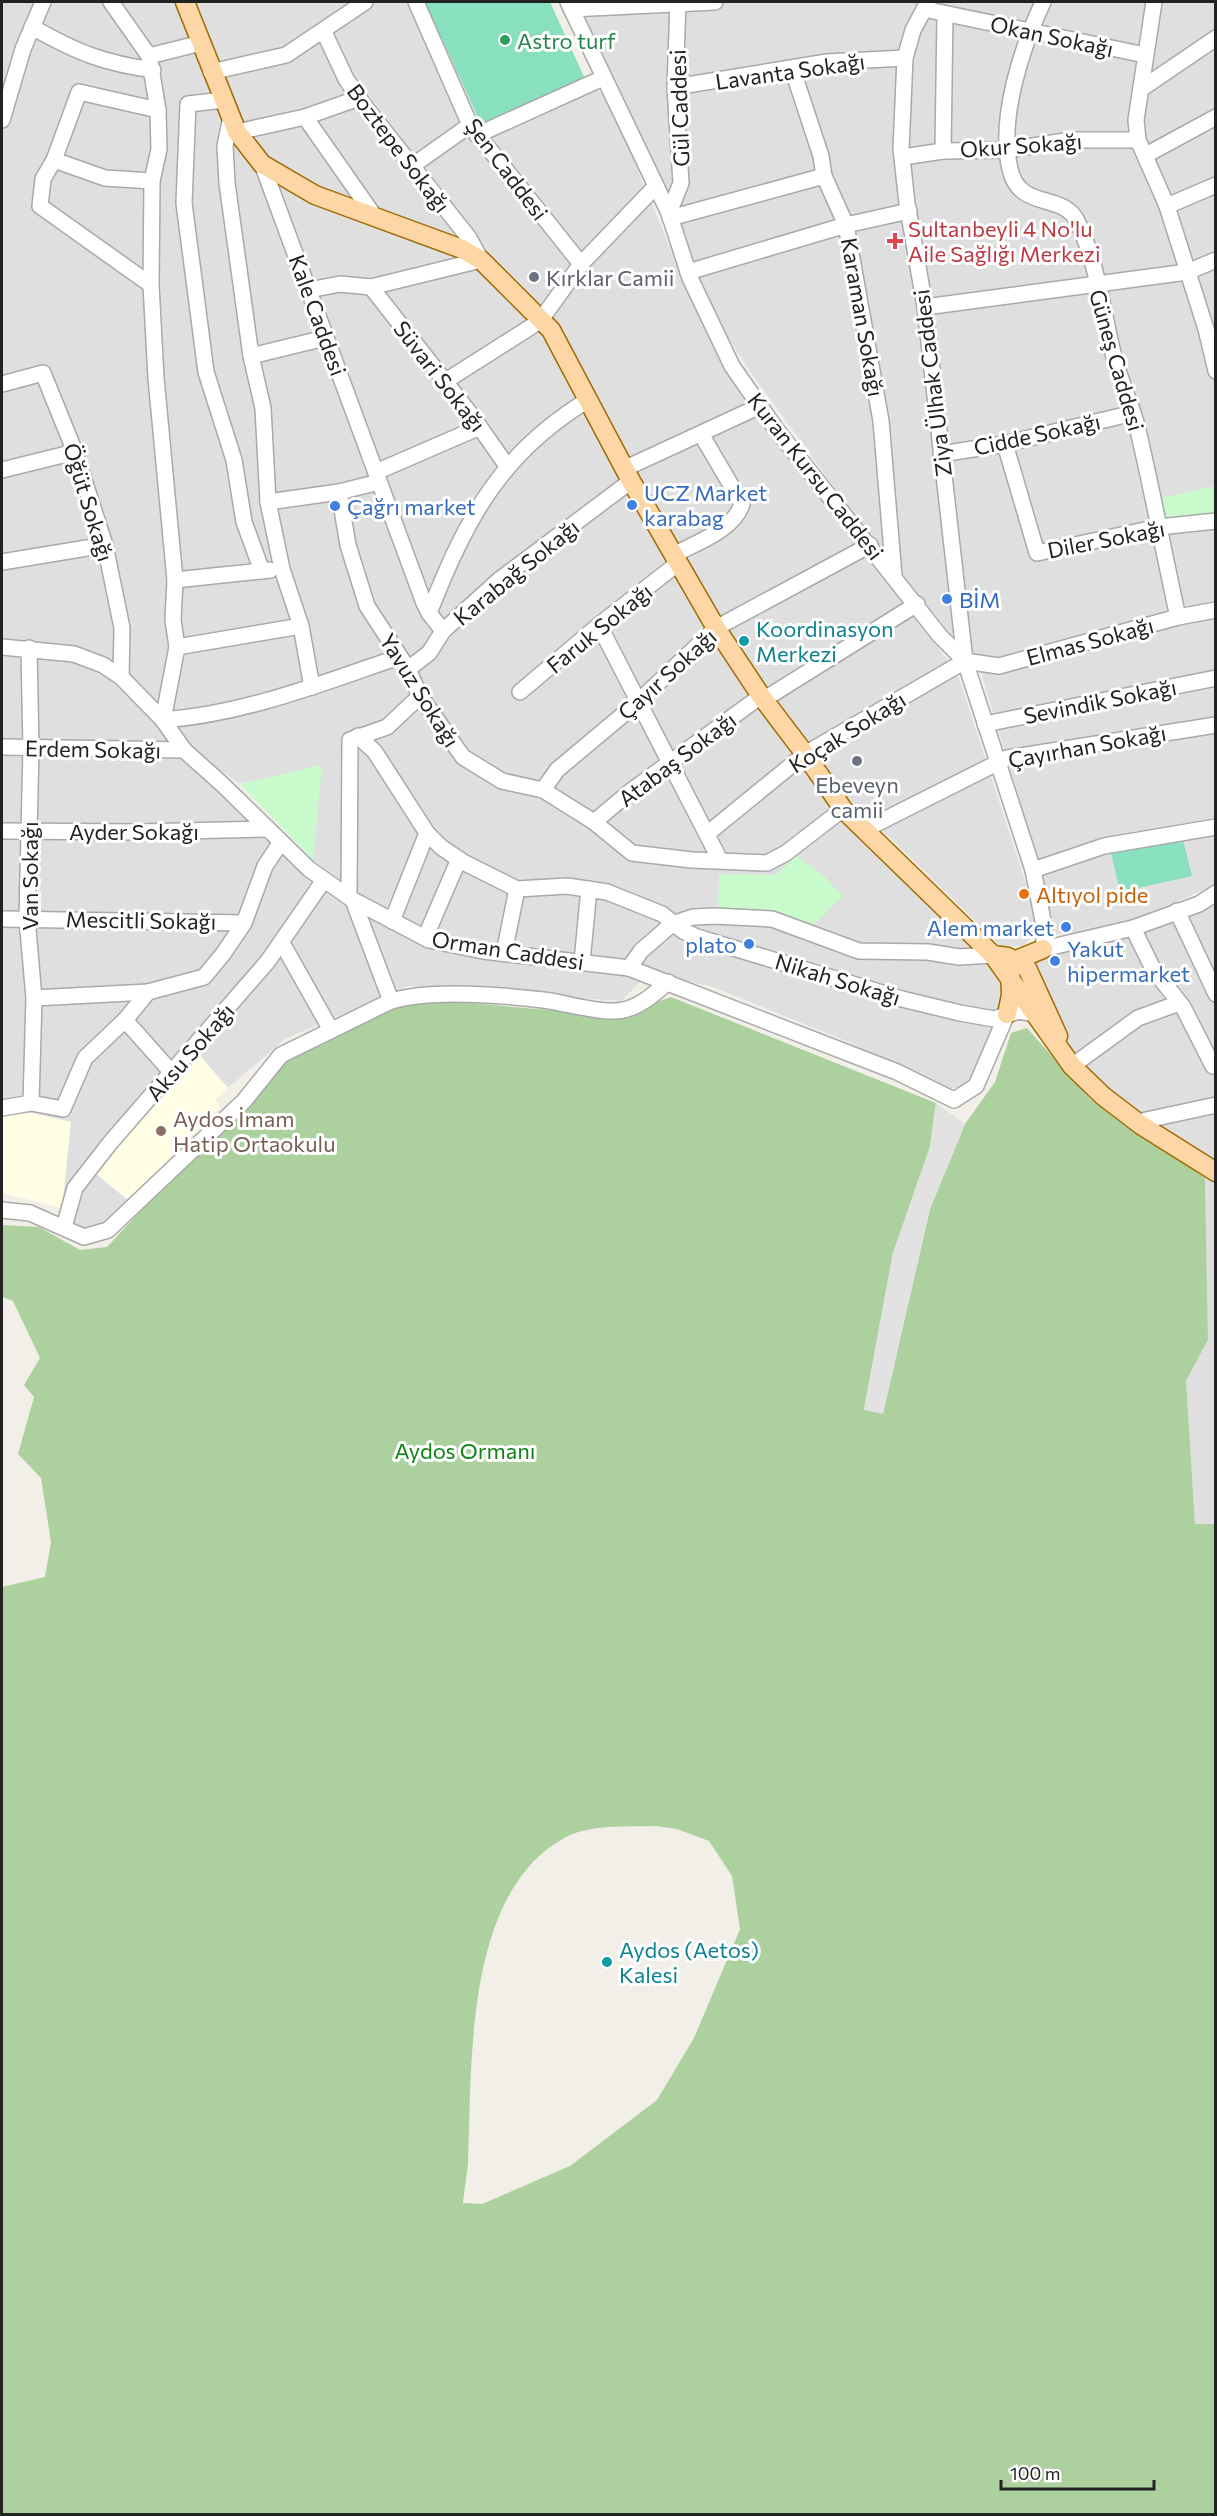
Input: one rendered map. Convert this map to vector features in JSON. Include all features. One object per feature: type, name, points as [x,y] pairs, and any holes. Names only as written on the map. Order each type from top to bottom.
[{"type":"main road","name":"Kale Caddesi","points":[[185,2],[211,72],[234,124],[262,164]]},
{"type":"main road","points":[[262,164],[315,195],[462,249],[481,260],[551,330],[628,475],[716,628],[762,698],[843,809],[993,955],[1072,1066],[1103,1096],[1137,1122],[1215,1172]]},
{"type":"main road","points":[[1007,1014],[1014,986],[1010,969],[1022,964],[1043,949]]},
{"type":"main road","points":[[993,955],[1022,964],[1072,1066]]},
{"type":"street","points":[[2,120],[32,27],[43,2]]},
{"type":"street","points":[[111,2],[151,63],[158,110],[159,149],[152,181],[151,285],[156,378],[175,580],[173,620],[177,647],[163,720]]},
{"type":"street","points":[[211,72],[286,55],[324,32],[365,2]]},
{"type":"street","name":"Şen Caddesi","points":[[416,2],[474,130],[581,264]]},
{"type":"street","name":"Gül Caddesi","points":[[670,215],[681,183],[675,87],[678,2]]},
{"type":"street","points":[[570,5],[715,2]]},
{"type":"street","name":"Güneş Caddesi","points":[[1043,2],[1030,32],[1015,80],[1007,150],[1010,170],[1017,187],[1034,199],[1064,206],[1076,219],[1091,257],[1116,364],[1133,413],[1178,617]]},
{"type":"street","points":[[1154,2],[1136,120],[1138,140],[1167,206],[1187,272],[1210,328],[1215,371]]},
{"type":"street","name":"Kuran Kursu Caddesi","points":[[570,5],[670,215],[688,272],[732,366],[760,406],[940,636],[965,661],[1033,870],[1045,931],[1043,949]]},
{"type":"street","name":"Okan Sokağı","points":[[926,5],[945,14],[1145,55]]},
{"type":"street","name":"Ziya Ülhak Caddesi","points":[[926,5],[913,30],[905,58],[901,149],[925,307],[965,661]]},
{"type":"street","points":[[943,151],[945,14]]},
{"type":"street","points":[[32,27],[68,48],[114,65],[151,63],[201,43]]},
{"type":"street","name":"Boztepe Sokağı","points":[[324,32],[346,79],[359,98],[470,238],[481,260]]},
{"type":"street","points":[[1141,89],[1215,38]]},
{"type":"street","name":"Lavanta Sokağı","points":[[675,87],[827,62],[905,58]]},
{"type":"street","name":"Karaman Sokağı","points":[[792,68],[821,156],[824,176],[846,225],[881,421],[894,576]]},
{"type":"street","points":[[412,166],[474,130],[603,78]]},
{"type":"street","points":[[151,285],[40,206],[43,179],[54,159],[79,92],[158,110]]},
{"type":"street","points":[[312,687],[301,626],[282,569],[268,502],[263,408],[250,356],[227,183],[225,146],[234,124],[305,117],[359,98]]},
{"type":"street","points":[[224,100],[188,104],[184,203],[206,372],[234,460],[244,522],[262,571]]},
{"type":"street","points":[[305,117],[375,217]]},
{"type":"street","points":[[1146,155],[1215,117]]},
{"type":"street","name":"Okur Sokağı","points":[[903,157],[943,151],[1007,150],[1071,140],[1138,140]]},
{"type":"street","points":[[54,159],[105,178],[152,181]]},
{"type":"street","name":"Kale Caddesi","points":[[262,164],[429,613],[443,631]]},
{"type":"street","points":[[670,215],[824,176]]},
{"type":"street","points":[[1167,206],[1215,185]]},
{"type":"street","points":[[444,382],[540,321],[581,264],[656,186]]},
{"type":"street","points":[[688,272],[846,225],[909,211]]},
{"type":"street","points":[[309,290],[340,284],[371,287],[481,260]]},
{"type":"street","points":[[925,307],[1187,272],[1215,260]]},
{"type":"street","name":"Süvari Sokağı","points":[[371,287],[480,427],[507,466]]},
{"type":"street","points":[[250,356],[326,338]]},
{"type":"street","name":"Öğüt Sokağı","points":[[2,384],[43,373],[75,452],[105,544],[122,628],[121,677]]},
{"type":"street","points":[[429,613],[470,521],[507,466],[560,417],[588,400]]},
{"type":"street","name":"Karabağ Sokağı","points":[[163,720],[194,718],[284,697],[312,687],[403,663],[429,653],[443,631],[499,580],[628,475],[701,434],[760,406]]},
{"type":"street","name":"Cidde Sokağı","points":[[941,454],[1005,444],[1133,413]]},
{"type":"street","points":[[268,502],[339,492],[377,477],[480,427]]},
{"type":"street","name":"Faruk Sokağı","points":[[520,692],[675,559],[739,515],[742,504],[701,434]]},
{"type":"street","name":"Diler Sokağı","points":[[1005,444],[1037,553],[1159,526],[1215,521]]},
{"type":"street","points":[[2,471],[75,452]]},
{"type":"street","name":"Yavuz Sokağı","points":[[339,492],[348,545],[367,606],[403,663],[420,696],[463,757],[502,781],[543,790],[594,822],[632,853],[692,860],[767,863],[786,853],[843,809]]},
{"type":"street","points":[[2,562],[105,544]]},
{"type":"street","name":"Çayır Sokağı","points":[[543,790],[557,770],[637,703],[716,628],[870,545]]},
{"type":"street","points":[[175,580],[282,569]]},
{"type":"street","name":"Atabaş Sokağı","points":[[594,822],[668,763],[762,698],[917,604]]},
{"type":"street","name":"Elmas Sokağı","points":[[965,661],[999,666],[1178,617],[1215,610]]},
{"type":"street","points":[[599,625],[637,703],[720,860]]},
{"type":"street","points":[[177,647],[301,626]]},
{"type":"street","name":"Orman Caddesi","points":[[2,647],[74,654],[103,665],[121,677],[163,720],[184,750],[309,869],[351,898],[425,938],[504,953],[629,968],[897,1072],[954,1100],[976,1086],[1007,1014]]},
{"type":"street","name":"Van Sokağı","points":[[29,648],[31,749],[27,918],[34,998],[32,1103]]},
{"type":"street","name":"Koçak Sokağı","points":[[707,834],[805,754],[965,661]]},
{"type":"street","name":"Sevindik Sokağı","points":[[985,723],[1215,678]]},
{"type":"street","points":[[354,738],[387,727],[420,696]]},
{"type":"street","name":"Çayırhan Sokağı","points":[[866,829],[1006,758],[1215,725]]},
{"type":"street","points":[[354,738],[375,752],[427,833],[459,859],[517,889],[504,953]]},
{"type":"street","points":[[354,738],[351,898],[392,1001]]},
{"type":"street","name":"Erdem Sokağı","points":[[2,747],[184,750]]},
{"type":"street","points":[[1033,870],[1104,846],[1215,827]]},
{"type":"street","name":"Ayder Sokağı","points":[[2,831],[139,832],[267,829]]},
{"type":"street","points":[[392,921],[427,833]]},
{"type":"street","points":[[34,998],[148,992],[204,977],[223,954],[244,922],[265,866],[281,842]]},
{"type":"street","points":[[425,938],[459,859]]},
{"type":"street","name":"Aksu Sokağı","points":[[64,1227],[75,1188],[110,1143],[173,1074],[282,943],[324,880]]},
{"type":"street","name":"Nikah Sokağı","points":[[517,889],[567,886],[607,892],[637,902],[662,914],[672,924],[697,937],[902,999],[994,1019],[1019,1011],[1033,1014]]},
{"type":"street","points":[[582,962],[589,889]]},
{"type":"street","points":[[1043,949],[1133,928],[1199,904],[1215,893]]},
{"type":"street","points":[[1199,904],[1215,908]]},
{"type":"street","points":[[1177,911],[1215,994]]},
{"type":"street","points":[[629,968],[641,951],[672,924],[693,917],[758,917],[798,928],[859,951],[928,952],[959,957],[993,955]]},
{"type":"street","name":"Mescitli Sokağı","points":[[2,919],[244,922]]},
{"type":"street","points":[[1133,928],[1153,969],[1179,1003],[1213,1066]]},
{"type":"street","points":[[282,943],[331,1030]]},
{"type":"street","points":[[2,1210],[30,1213],[84,1237],[108,1230],[244,1101],[281,1055],[392,1001],[411,995],[434,994],[543,1000],[618,1011],[646,1001],[668,982]]},
{"type":"street","points":[[2,1108],[32,1103],[63,1109],[85,1058],[124,1020],[148,992]]},
{"type":"street","points":[[1072,1066],[1138,1018],[1179,1003]]},
{"type":"street","points":[[124,1020],[173,1074]]},
{"type":"street","points":[[1137,1122],[1215,1105]]},
{"type":"shaded area","points":[[2,2],[177,2],[265,175],[473,261],[549,341],[764,710],[988,956],[1001,979],[1001,1025],[983,1068],[963,1088],[932,1088],[851,1043],[713,987],[594,959],[438,936],[377,907],[313,860],[321,766],[240,784],[189,748],[85,651],[28,641],[2,640]]},
{"type":"shaded area","points":[[191,2],[425,2],[482,126],[585,79],[609,100],[696,311],[757,417],[957,672],[1040,927],[1023,946],[1001,946],[848,797],[760,681],[657,515],[549,318],[481,250],[320,187],[268,157],[244,123],[217,68]]},
{"type":"shaded area","points":[[577,2],[1215,2],[1215,885],[1117,927],[1052,935],[1040,868],[981,672],[861,524],[754,377],[721,327]]},
{"type":"shaded area","points":[[2,657],[71,660],[123,686],[183,755],[323,886],[408,940],[643,979],[621,1001],[408,986],[285,1039],[228,1088],[201,1057],[95,1173],[128,1200],[97,1229],[72,1226],[2,1114]]},
{"type":"shaded area","points":[[1215,898],[1215,1168],[1150,1124],[1077,1064],[1032,965],[1046,952]]},
{"type":"shaded area","name":"Aydos İmam Hatip Ortaokulu","points":[[201,1057],[228,1088],[215,1100],[220,1107],[128,1200],[95,1173],[140,1112]]},
{"type":"shaded area","points":[[936,1103],[965,1124],[930,1209],[883,1414],[864,1410],[893,1253],[930,1147]]},
{"type":"shaded area","points":[[32,1113],[71,1122],[62,1208],[2,1193],[2,1114]]},
{"type":"shaded area","points":[[1205,1178],[1216,1184],[1215,1524],[1195,1525],[1186,1381],[1208,1340]]},
{"type":"green space","name":"Astro turf","points":[[425,2],[550,2],[585,79],[482,126]]},
{"type":"green space","points":[[1215,486],[1215,513],[1161,523],[1157,499]]},
{"type":"green space","points":[[322,765],[313,860],[240,784]]},
{"type":"green space","points":[[1182,836],[1192,876],[1120,892],[1111,852]]},
{"type":"green space","points":[[796,856],[821,873],[843,896],[812,927],[778,916],[718,912],[719,874],[776,875]]},
{"type":"green space","name":"Aydos Ormanı","points":[[671,997],[936,1103],[930,1147],[893,1253],[864,1409],[883,1413],[930,1209],[965,1124],[995,1082],[1011,1033],[1027,1028],[1090,1099],[1205,1178],[1208,1340],[1186,1381],[1195,1524],[1216,1524],[1215,2514],[2,2514],[2,1587],[45,1577],[51,1542],[41,1478],[18,1454],[34,1397],[24,1385],[40,1358],[13,1301],[2,1297],[2,1225],[39,1227],[80,1250],[107,1247],[234,1111],[290,1058],[412,998],[618,1016]],"holes":[[[622,1826],[656,1826],[677,1829],[709,1841],[732,1876],[740,1929],[694,2038],[657,2100],[570,2166],[482,2204],[463,2203],[468,2163],[474,2031],[480,1983],[491,1938],[508,1897],[533,1862],[566,1837],[587,1830]]]},
{"type":"place","name":"Astro turf","points":[[505,40]]},
{"type":"place","name":"Sultanbeyli 4 No'lu Aile Sağlığı Merkezi","points":[[895,241]]},
{"type":"place","name":"Kırklar Camii","points":[[534,277]]},
{"type":"place","name":"UCZ Market karabag","points":[[632,505]]},
{"type":"place","name":"Çağrı market","points":[[335,506]]},
{"type":"place","name":"BİM","points":[[947,599]]},
{"type":"place","name":"Koordinasyon Merkezi","points":[[744,641]]},
{"type":"place","name":"Ebeveyn camii","points":[[857,761]]},
{"type":"place","name":"Altıyol pide","points":[[1024,894]]},
{"type":"place","name":"Alem market","points":[[1066,927]]},
{"type":"place","name":"plato","points":[[749,944]]},
{"type":"place","name":"Yakut hipermarket","points":[[1055,961]]},
{"type":"place","name":"Aydos İmam Hatip Ortaokulu","points":[[161,1131]]},
{"type":"place","name":"Aydos (Aetos) Kalesi","points":[[607,1962]]}]
